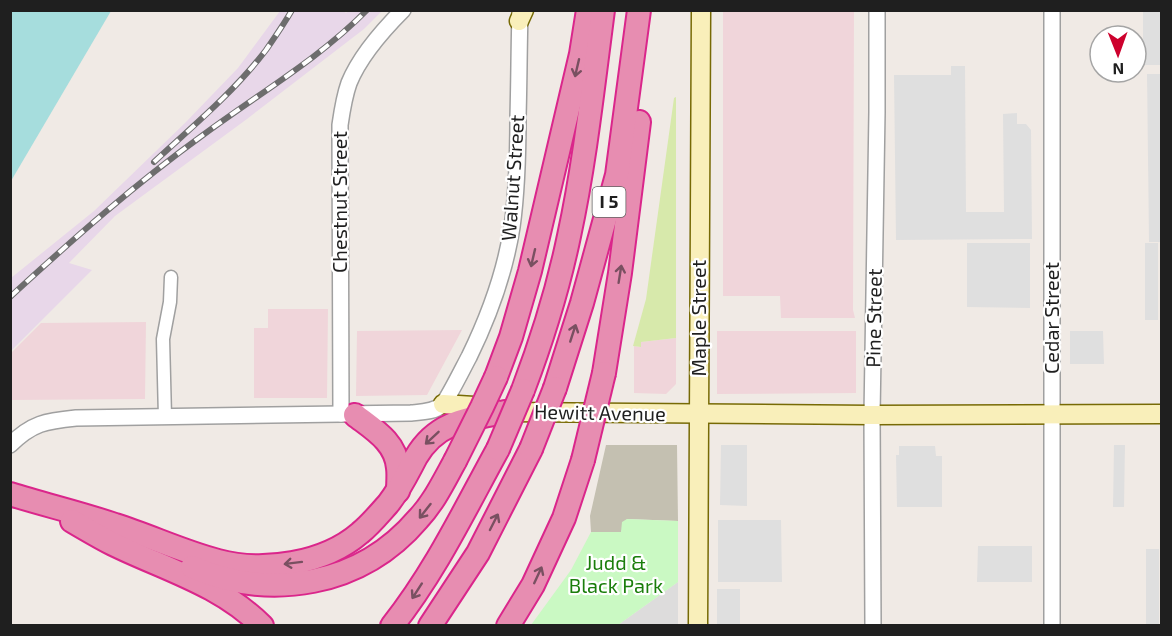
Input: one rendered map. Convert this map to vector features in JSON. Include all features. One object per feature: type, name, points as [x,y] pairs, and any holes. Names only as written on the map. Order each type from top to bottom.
[{"type":"highway","points":[[41,504],[225,580],[260,585],[312,581],[345,571],[374,558],[389,548],[418,520],[431,503],[455,461],[496,377],[511,337],[530,271],[581,54],[588,10]]},
{"type":"highway","name":"I 5","points":[[392,626],[439,557],[498,449],[537,354],[569,236],[603,10]]},
{"type":"highway","name":"I 5","points":[[430,626],[478,553],[531,449],[555,388],[582,303],[617,175],[639,10]]},
{"type":"highway","points":[[508,626],[533,585],[564,518],[582,460],[603,373],[620,273],[637,146],[648,10]]},
{"type":"highway","points":[[10,494],[115,524],[217,561],[259,567],[302,562],[338,548],[359,535],[376,519],[398,493],[428,440],[444,428],[463,420],[505,412]]},
{"type":"highway","points":[[348,414],[386,439],[392,448],[399,468],[398,493]]},
{"type":"highway","points":[[41,504],[114,544],[202,584],[235,603],[262,626]]},
{"type":"main road","name":"Maple Street","points":[[698,626],[701,10]]},
{"type":"main road","name":"Hewitt Avenue","points":[[442,404],[474,406],[505,412],[629,414],[1161,414]]},
{"type":"street","name":"Chestnut Street","points":[[348,414],[340,125],[342,107],[349,83],[359,64],[385,28],[403,10]]},
{"type":"street","name":"Pine Street","points":[[873,626],[872,415],[878,10]]},
{"type":"street","name":"Cedar Street","points":[[1052,10],[1052,626]]},
{"type":"street","name":"Walnut Street","points":[[442,404],[477,341],[495,295],[512,227],[516,183],[521,14]]},
{"type":"street","points":[[165,417],[163,339],[170,302],[171,277]]},
{"type":"street","name":"Hewitt Avenue","points":[[10,445],[22,434],[42,423],[76,418],[423,412],[442,404]]},
{"type":"shaded area","points":[[343,10],[346,13],[348,11],[382,11],[364,29],[247,119],[115,216],[69,263],[92,270],[11,351],[11,278],[94,211],[185,123],[238,68],[280,11]]},
{"type":"shaded area","points":[[723,11],[854,11],[853,310],[855,318],[781,318],[780,296],[723,296]]},
{"type":"shaded area","points":[[1143,11],[1161,11],[1161,65],[1148,65],[1148,24],[1143,24]]},
{"type":"shaded area","points":[[951,66],[965,66],[966,212],[1004,212],[1003,114],[1017,113],[1017,124],[1026,124],[1031,130],[1032,239],[896,240],[894,75],[951,75]]},
{"type":"shaded area","points":[[1148,74],[1161,74],[1161,242],[1149,242],[1147,84]]},
{"type":"shaded area","points":[[967,243],[1030,243],[1030,308],[967,307]]},
{"type":"shaded area","points":[[1145,243],[1158,243],[1158,320],[1145,320]]},
{"type":"shaded area","points":[[268,309],[328,309],[327,398],[254,398],[254,328],[268,328]]},
{"type":"shaded area","points":[[146,322],[145,399],[11,400],[11,353],[41,323]]},
{"type":"shaded area","points":[[462,330],[427,395],[356,396],[357,331]]},
{"type":"shaded area","points":[[717,331],[856,331],[856,393],[717,394]]},
{"type":"shaded area","points":[[1070,331],[1103,331],[1104,364],[1070,364]]},
{"type":"shaded area","points":[[676,338],[676,384],[666,394],[634,393],[634,346],[640,347],[641,342]]},
{"type":"shaded area","points":[[606,445],[677,445],[678,521],[627,519],[621,532],[591,532],[590,516]]},
{"type":"shaded area","points":[[721,445],[747,445],[747,506],[720,505]]},
{"type":"shaded area","points":[[1114,445],[1125,445],[1124,507],[1113,507]]},
{"type":"shaded area","points":[[899,446],[935,446],[936,456],[942,456],[942,507],[897,507],[896,455],[899,455]]},
{"type":"shaded area","points":[[718,520],[781,520],[782,582],[718,582]]},
{"type":"shaded area","points":[[978,546],[1032,546],[1032,582],[977,582]]},
{"type":"shaded area","points":[[1146,549],[1159,549],[1159,625],[1146,625]]},
{"type":"shaded area","points":[[678,582],[678,625],[618,625]]},
{"type":"shaded area","points":[[717,589],[740,589],[740,625],[717,625]]},
{"type":"green space","points":[[676,97],[676,338],[641,342],[641,347],[633,346],[646,299],[674,98]]},
{"type":"green space","name":"Judd & Black Park","points":[[627,519],[678,521],[678,582],[618,625],[531,625],[571,570],[591,532],[621,532],[622,522]]},
{"type":"water","points":[[10,11],[111,11],[11,181]]},
{"type":"railway","points":[[154,162],[213,108],[254,65],[292,10]]},
{"type":"railway","points":[[10,297],[128,193],[224,120],[309,60],[367,10]]}]
